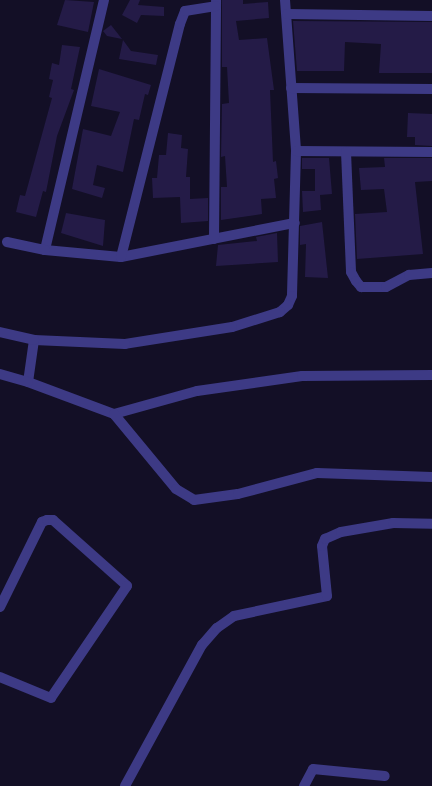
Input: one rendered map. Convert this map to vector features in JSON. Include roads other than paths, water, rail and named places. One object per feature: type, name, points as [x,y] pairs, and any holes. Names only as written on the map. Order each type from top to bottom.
[{"type":"street","points":[[45,250],[104,0]]},
{"type":"street","points":[[0,332],[34,340],[125,344],[232,327],[280,312],[292,296],[295,223],[296,151],[285,0]]},
{"type":"street","points":[[121,257],[180,24],[185,11],[216,3],[214,239]]},
{"type":"street","points":[[287,14],[432,16]]},
{"type":"street","points":[[291,88],[432,89]]},
{"type":"street","points":[[296,151],[432,152]]},
{"type":"street","points":[[346,152],[351,272],[356,281],[361,287],[386,287],[409,275],[432,273]]},
{"type":"street","points":[[7,242],[45,250],[121,257],[295,223]]},
{"type":"street","points":[[28,382],[34,340]]},
{"type":"street","points":[[0,374],[28,382],[114,414],[176,489],[194,500],[238,494],[317,473],[432,477]]},
{"type":"street","points":[[114,414],[197,391],[302,376],[432,375]]},
{"type":"street","points":[[0,677],[51,698],[127,586],[53,520],[47,520],[42,522],[1,601]]},
{"type":"street","points":[[125,786],[202,645],[217,628],[234,616],[327,596],[322,546],[325,540],[341,532],[393,523],[432,524]]},
{"type":"street","points":[[304,786],[314,769],[386,776]]}]
